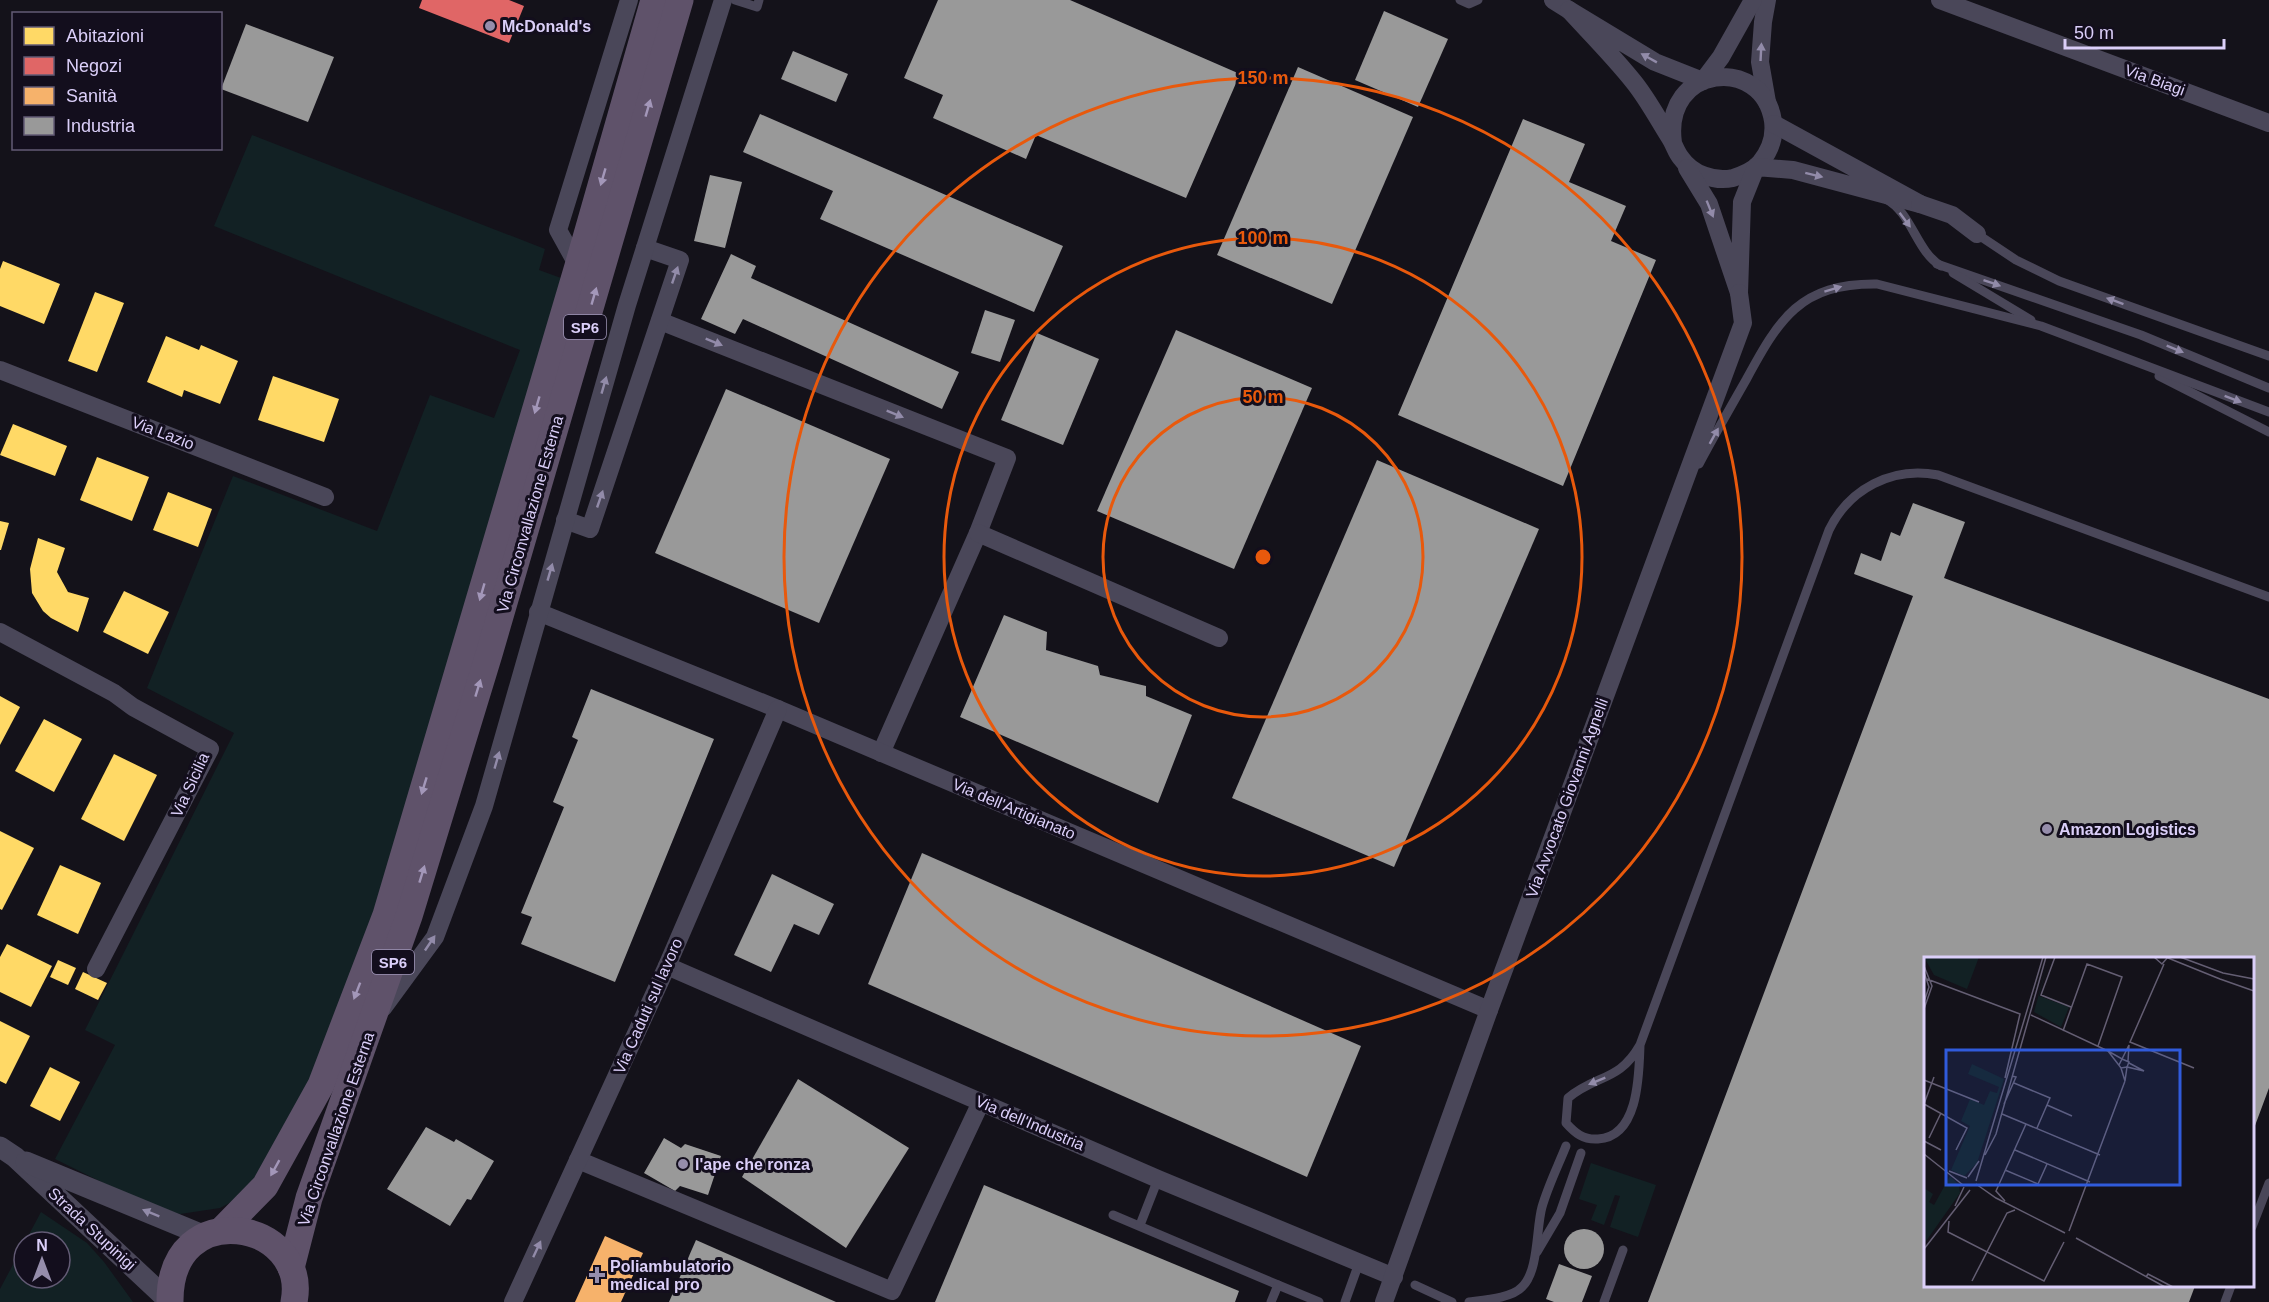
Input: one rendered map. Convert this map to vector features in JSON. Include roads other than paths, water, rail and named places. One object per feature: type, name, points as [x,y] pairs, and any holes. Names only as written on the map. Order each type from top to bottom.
[{"type":"main road","name":"Via Circonvallazione Esterna","points":[[170,1302],[170,1282],[176,1263],[188,1247],[213,1233],[265,1186],[321,1085],[386,915],[578,266],[654,0]]},
{"type":"main road","name":"Via Circonvallazione Esterna","points":[[297,1300],[291,1268],[309,1198],[409,916],[680,0]]},
{"type":"main road","points":[[213,1233],[243,1230],[263,1237],[279,1251],[291,1268]]},
{"type":"street","points":[[578,266],[558,230],[629,0]]},
{"type":"street","name":"Via Circonvallazione Esterna","points":[[372,1024],[435,937],[484,806],[538,612],[645,248],[723,0]]},
{"type":"street","points":[[1553,0],[1655,62],[1703,81]]},
{"type":"street","points":[[1703,81],[1721,57],[1754,0]]},
{"type":"street","points":[[1739,293],[1742,202],[1756,167],[1770,147],[1774,124],[1760,62],[1767,0]]},
{"type":"street","name":"Via Biagi","points":[[1940,0],[2269,123]]},
{"type":"street","points":[[1569,10],[1634,81],[1677,150],[1709,204],[1739,293]]},
{"type":"street","points":[[1768,104],[1751,86],[1740,80],[1728,77],[1703,81],[1690,88],[1680,99],[1673,113],[1671,128],[1677,150],[1693,170],[1708,177],[1725,180],[1742,176],[1756,167],[1793,170],[1953,215],[1977,234]]},
{"type":"street","points":[[1774,124],[1920,204]]},
{"type":"street","points":[[565,520],[590,529],[680,260],[645,248]]},
{"type":"street","name":"Via Avvocato Giovanni Agnelli","points":[[1383,1302],[1743,323],[1739,293]]},
{"type":"street","points":[[660,321],[1007,458],[978,533],[881,753]]},
{"type":"street","name":"Via Lazio","points":[[0,370],[325,497]]},
{"type":"street","points":[[978,533],[1220,638]]},
{"type":"street","name":"Via dell'Artigianato","points":[[538,612],[778,709],[1489,1010]]},
{"type":"street","name":"Via Sicilia","points":[[0,632],[114,693],[133,707],[210,749],[96,969]]},
{"type":"street","name":"Via Caduti sul lavoro","points":[[513,1302],[667,966],[778,709]]},
{"type":"street","name":"Via dell'Industria","points":[[667,966],[1158,1179],[1394,1277]]},
{"type":"street","points":[[578,1160],[892,1291],[981,1102]]},
{"type":"street","name":"Strada Stupinigi","points":[[7,1152],[213,1233]]},
{"type":"street","name":"Strada Stupinigi","points":[[7,1152],[170,1302]]},
{"type":"lane","points":[[735,0],[757,7],[759,0]]},
{"type":"lane","points":[[1460,0],[1469,4],[1478,0]]},
{"type":"lane","points":[[1863,188],[1890,201],[1909,223],[1924,249],[1937,264],[2041,326]]},
{"type":"lane","points":[[1977,234],[2016,260],[2059,281],[2269,356]]},
{"type":"lane","points":[[1937,264],[2141,335],[2269,388]]},
{"type":"lane","points":[[1676,506],[1770,335],[1789,313],[1813,296],[1853,284],[1877,285],[2041,326],[2269,412]]},
{"type":"lane","points":[[2117,355],[2269,432]]},
{"type":"lane","points":[[1640,1045],[1638,1080],[1629,1115],[1623,1126],[1613,1135],[1599,1139],[1583,1137],[1574,1132],[1566,1123],[1568,1098],[1581,1088],[1617,1073],[1632,1059],[1640,1045],[1829,530],[1841,510],[1864,488],[1885,478],[1905,473],[1938,474],[2269,597]]},
{"type":"lane","points":[[1436,1295],[1469,1302],[1499,1298],[1522,1287],[1530,1273],[1534,1257],[1542,1207],[1566,1146]]},
{"type":"lane","points":[[1534,1257],[1560,1213],[1581,1154]]},
{"type":"lane","points":[[1140,1225],[1158,1179]]},
{"type":"lane","points":[[2254,1224],[2269,1182]]},
{"type":"lane","points":[[1113,1215],[1319,1302]]},
{"type":"lane","points":[[1604,1302],[1623,1250]]},
{"type":"lane","points":[[1345,1302],[1359,1263]]},
{"type":"lane","points":[[1271,1302],[1278,1285]]},
{"type":"lane","points":[[1415,1285],[1452,1302]]},
{"type":"lane","points":[[2225,1302],[2231,1287]]},
{"type":"place","name":"McDonald's","points":[[490,26]]},
{"type":"place","name":"Amazon Logistics","points":[[2047,829]]},
{"type":"place","name":"l'ape che ronza","points":[[683,1164]]},
{"type":"place","name":"Poliambulatorio medical pro","points":[[597,1275]]}]
